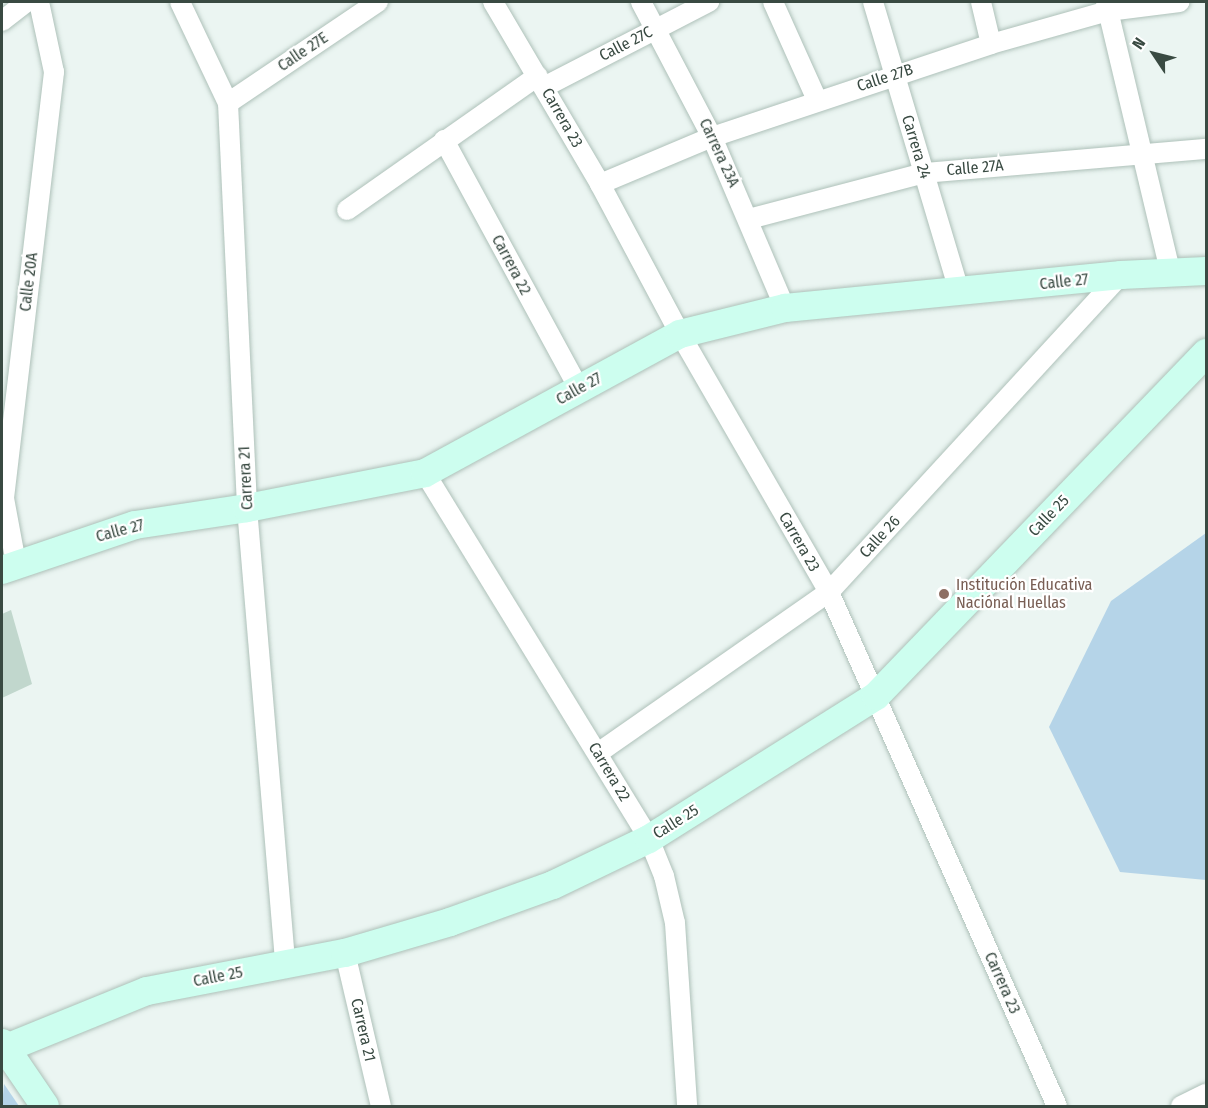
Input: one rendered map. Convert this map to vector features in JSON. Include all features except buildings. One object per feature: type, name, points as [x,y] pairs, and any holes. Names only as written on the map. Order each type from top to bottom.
[{"type":"street","points":[[2,21],[26,2]]},
{"type":"street","name":"Calle 20A","points":[[9,566],[4,498],[54,72],[39,2]]},
{"type":"street","name":"Carrera 21","points":[[180,2],[228,103],[247,508],[285,963]]},
{"type":"street","name":"Calle 27E","points":[[228,103],[378,2]]},
{"type":"street","name":"Carrera 23","points":[[493,2],[600,184],[680,334],[829,592],[1057,1107]]},
{"type":"street","name":"Carrera 23A","points":[[641,2],[657,28],[712,137],[749,219],[785,308]]},
{"type":"street","name":"Calle 27C","points":[[347,210],[444,140],[540,81],[709,2]]},
{"type":"street","points":[[773,2],[817,100]]},
{"type":"street","name":"Carrera 24","points":[[873,2],[960,293]]},
{"type":"street","points":[[981,2],[991,44]]},
{"type":"street","name":"Calle 27B","points":[[600,184],[712,137],[817,100],[1107,6],[1179,2]]},
{"type":"street","points":[[1107,6],[1170,271]]},
{"type":"street","name":"Carrera 22","points":[[444,140],[579,389]]},
{"type":"street","name":"Calle 27A","points":[[749,219],[924,173],[1206,149]]},
{"type":"street","name":"Calle 27","points":[[9,566],[135,525],[247,508],[425,473],[680,334],[785,308],[960,293],[1121,275],[1206,271]]},
{"type":"street","name":"Calle 26","points":[[598,753],[829,592],[1121,275]]},
{"type":"street","name":"Calle 25","points":[[3,1046],[147,991],[345,953],[450,922],[553,885],[649,839],[876,696],[1206,353]]},
{"type":"street","name":"Carrera 22","points":[[425,473],[649,839],[664,876],[675,923],[687,1107]]},
{"type":"street","name":"Carrera 21","points":[[345,953],[381,1107]]},
{"type":"street","points":[[3,1046],[44,1105]]},
{"type":"street","points":[[1181,1107],[1206,1094]]},
{"type":"shaded area","points":[[1206,533],[1206,880],[1120,872],[1049,727],[1111,601]]},
{"type":"shaded area","points":[[4,1084],[19,1106],[2,1106]]},
{"type":"place","name":"Institución Educativa Naciónal Huellas","points":[[944,594]]}]
